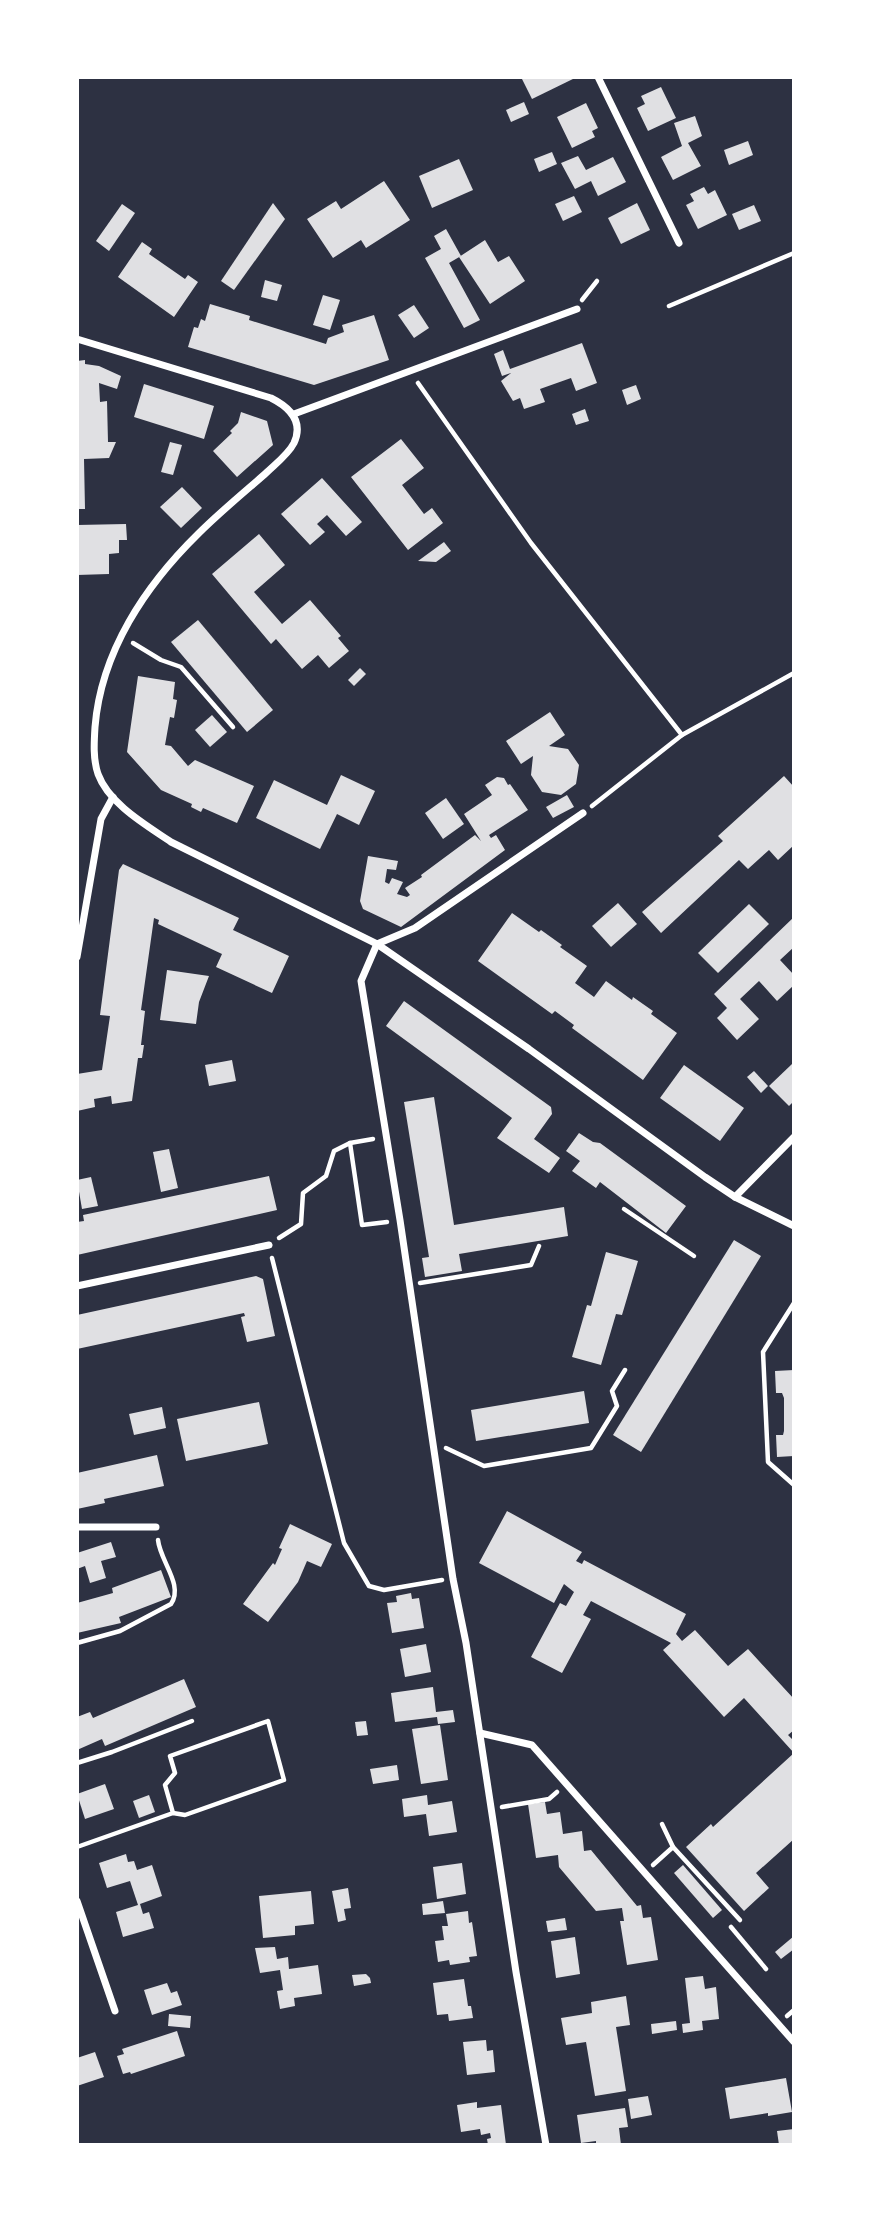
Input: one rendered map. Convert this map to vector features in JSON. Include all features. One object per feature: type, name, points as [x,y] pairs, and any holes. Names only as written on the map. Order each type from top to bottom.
[{"type":"street","points":[[598,77],[679,243]]},
{"type":"street","points":[[294,414],[577,309]]},
{"type":"street","points":[[77,339],[271,398],[285,405],[294,414],[297,424],[294,443],[278,462],[197,535],[152,588],[120,635],[103,681],[93,750],[98,775],[113,797],[140,821],[171,842],[377,944],[530,1049],[705,1177],[735,1197],[794,1226]]},
{"type":"street","points":[[77,957],[101,818],[113,797]]},
{"type":"street","points":[[546,2145],[431,1440],[400,1220],[361,981],[377,944],[415,928],[583,813]]},
{"type":"street","points":[[735,1197],[794,1137]]},
{"type":"street","points":[[77,1286],[269,1245]]},
{"type":"street","points":[[77,1527],[156,1527]]},
{"type":"street","points":[[480,1733],[532,1745],[794,2042]]},
{"type":"street","points":[[77,1901],[115,2011]]},
{"type":"path","points":[[669,306],[794,253]]},
{"type":"path","points":[[577,309],[597,281]]},
{"type":"path","points":[[409,372],[531,543],[682,735]]},
{"type":"path","points":[[120,635],[160,660],[181,667],[233,727]]},
{"type":"path","points":[[583,813],[682,735],[794,673]]},
{"type":"path","points":[[386,1137],[350,1143],[334,1151],[326,1176],[303,1193],[301,1224],[269,1245],[344,1543],[369,1586],[384,1590],[453,1578]]},
{"type":"path","points":[[350,1143],[362,1225],[400,1220]]},
{"type":"path","points":[[624,1209],[694,1256]]},
{"type":"path","points":[[409,1284],[531,1265],[538,1246]]},
{"type":"path","points":[[794,1303],[763,1352],[768,1462],[794,1485]]},
{"type":"path","points":[[431,1440],[484,1466],[591,1448],[617,1406],[612,1391],[625,1370]]},
{"type":"path","points":[[77,1643],[120,1631],[171,1604],[176,1597],[176,1589],[159,1549],[156,1527]]},
{"type":"path","points":[[77,1763],[192,1721]]},
{"type":"path","points":[[77,1847],[173,1813],[185,1815],[284,1780],[268,1721],[170,1756],[175,1773],[165,1785],[173,1813]]},
{"type":"path","points":[[512,1805],[548,1799],[567,1785]]},
{"type":"path","points":[[662,1824],[673,1847],[740,1920]]},
{"type":"path","points":[[654,1864],[673,1847]]},
{"type":"path","points":[[731,1927],[766,1969]]},
{"type":"building","points":[[521,77],[577,77],[532,99]]},
{"type":"building","points":[[661,87],[676,118],[648,131],[637,108],[645,104],[641,96]]},
{"type":"building","points":[[524,102],[529,114],[511,122],[506,110]]},
{"type":"building","points":[[586,103],[598,128],[592,131],[595,137],[572,148],[557,117]]},
{"type":"building","points":[[695,116],[702,136],[688,143],[701,166],[673,180],[661,157],[682,146],[674,123]]},
{"type":"building","points":[[748,141],[753,155],[729,165],[724,150]]},
{"type":"building","points":[[552,152],[557,164],[539,172],[534,159]]},
{"type":"building","points":[[578,156],[586,170],[613,157],[626,182],[598,196],[591,181],[575,189],[561,163]]},
{"type":"building","points":[[459,159],[473,190],[432,208],[419,176]]},
{"type":"building","points":[[384,181],[410,220],[366,248],[361,240],[333,258],[307,219],[336,201],[341,209]]},
{"type":"building","points":[[704,187],[708,194],[715,190],[727,215],[698,229],[686,205],[694,201],[690,194]]},
{"type":"building","points":[[574,196],[582,212],[563,221],[555,204]]},
{"type":"building","points":[[273,203],[285,219],[234,290],[221,281]]},
{"type":"building","points":[[637,203],[650,230],[621,244],[608,218]]},
{"type":"building","points":[[122,204],[135,213],[109,251],[96,241]]},
{"type":"building","points":[[754,205],[761,221],[739,230],[732,214]]},
{"type":"building","points":[[446,229],[461,256],[449,263],[480,320],[464,328],[425,258],[441,249],[434,236]]},
{"type":"building","points":[[485,240],[498,262],[509,256],[525,281],[490,304],[459,257]]},
{"type":"building","points":[[142,242],[152,249],[149,254],[185,279],[188,275],[198,282],[174,317],[118,277]]},
{"type":"building","points":[[265,280],[282,285],[277,301],[261,297]]},
{"type":"building","points":[[323,295],[340,300],[330,330],[313,325]]},
{"type":"building","points":[[210,304],[250,316],[249,320],[326,344],[328,338],[344,332],[342,325],[374,315],[389,360],[314,385],[188,347],[194,327],[198,328],[201,319],[205,321]]},
{"type":"building","points":[[414,305],[429,328],[414,338],[398,315]]},
{"type":"building","points":[[582,343],[597,383],[576,391],[571,378],[540,389],[545,402],[524,409],[520,398],[513,401],[501,381],[511,373],[502,376],[494,354],[503,350],[510,369]]},
{"type":"building","points":[[85,360],[85,364],[99,366],[121,376],[117,389],[99,383],[100,402],[107,401],[108,442],[116,442],[109,458],[84,459],[85,509],[77,509],[77,361]]},
{"type":"building","points":[[144,384],[214,406],[204,439],[134,417]]},
{"type":"building","points":[[636,385],[641,399],[627,405],[622,390]]},
{"type":"building","points":[[585,409],[589,421],[576,425],[572,414]]},
{"type":"building","points":[[241,412],[267,421],[273,445],[237,477],[213,451],[232,433],[230,431],[238,423]]},
{"type":"building","points":[[401,439],[424,468],[402,485],[424,514],[432,508],[443,523],[408,550],[351,477]]},
{"type":"building","points":[[170,442],[182,445],[173,475],[161,472]]},
{"type":"building","points":[[322,478],[362,522],[346,536],[327,515],[317,524],[325,532],[310,545],[281,514]]},
{"type":"building","points":[[182,487],[202,508],[181,528],[160,507]]},
{"type":"building","points":[[126,524],[127,540],[119,540],[119,553],[109,554],[109,574],[77,575],[77,525]]},
{"type":"building","points":[[259,534],[285,565],[254,592],[282,624],[310,600],[341,636],[338,638],[349,651],[329,668],[318,655],[302,669],[276,639],[271,644],[212,574]]},
{"type":"building","points":[[444,542],[451,551],[436,562],[418,561]]},
{"type":"building","points":[[198,620],[273,710],[247,732],[171,642]]},
{"type":"building","points":[[360,668],[366,674],[354,686],[348,680]]},
{"type":"building","points":[[138,676],[175,682],[173,699],[177,700],[174,718],[170,717],[165,745],[171,746],[188,766],[195,760],[254,786],[237,823],[203,808],[201,812],[191,807],[192,804],[161,790],[127,752]]},
{"type":"building","points":[[550,712],[565,735],[549,746],[568,749],[579,765],[576,784],[561,795],[542,792],[531,775],[533,756],[521,764],[506,741]]},
{"type":"building","points":[[212,715],[227,732],[210,747],[195,730]]},
{"type":"building","points":[[341,775],[375,791],[359,825],[337,814],[320,849],[256,818],[274,780],[327,805]]},
{"type":"building","points":[[784,776],[794,787],[794,845],[778,860],[769,850],[748,869],[739,860],[661,933],[642,912],[723,841],[718,836]]},
{"type":"building","points":[[497,777],[504,778],[508,785],[510,784],[528,810],[489,835],[491,838],[496,835],[505,850],[401,927],[363,909],[360,901],[368,856],[398,861],[396,870],[387,869],[385,882],[389,884],[392,878],[403,882],[397,894],[407,897],[410,895],[405,888],[422,877],[421,875],[475,835],[481,841],[464,814],[492,795],[485,785]]},
{"type":"building","points":[[567,795],[574,807],[553,818],[546,807]]},
{"type":"building","points":[[446,798],[464,824],[443,839],[425,813]]},
{"type":"building","points":[[123,864],[239,918],[233,930],[289,956],[272,993],[216,967],[222,954],[158,924],[159,920],[154,918],[141,1010],[145,1011],[141,1045],[144,1045],[142,1058],[138,1058],[132,1101],[112,1104],[111,1096],[94,1099],[95,1107],[77,1111],[77,1074],[102,1070],[110,1016],[100,1015],[119,870]]},
{"type":"building","points":[[618,903],[637,924],[611,947],[592,926]]},
{"type":"building","points":[[749,904],[769,924],[718,973],[698,953]]},
{"type":"building","points":[[512,913],[539,932],[541,930],[587,966],[575,983],[594,997],[606,981],[653,1011],[651,1014],[677,1033],[643,1080],[572,1028],[574,1025],[555,1011],[552,1014],[478,961]]},
{"type":"building","points":[[794,917],[794,947],[780,960],[794,975],[794,985],[777,1001],[759,981],[740,999],[759,1019],[737,1040],[717,1018],[727,1008],[714,994]]},
{"type":"building","points":[[167,970],[209,976],[199,1002],[196,1024],[160,1020]]},
{"type":"building","points":[[404,1001],[551,1107],[552,1114],[534,1139],[560,1158],[549,1173],[497,1138],[512,1118],[386,1026]]},
{"type":"building","points":[[232,1060],[236,1081],[209,1086],[205,1065]]},
{"type":"building","points":[[792,1064],[794,1101],[789,1106],[769,1086]]},
{"type":"building","points":[[684,1065],[744,1108],[720,1141],[660,1098]]},
{"type":"building","points":[[754,1071],[768,1086],[761,1093],[747,1077]]},
{"type":"building","points":[[434,1097],[454,1225],[564,1207],[568,1236],[459,1254],[462,1271],[425,1277],[422,1258],[429,1257],[404,1102]]},
{"type":"building","points":[[579,1133],[593,1142],[600,1143],[686,1206],[666,1233],[600,1182],[596,1188],[572,1171],[580,1161],[566,1151]]},
{"type":"building","points":[[169,1149],[178,1188],[161,1192],[153,1152]]},
{"type":"building","points":[[269,1176],[277,1210],[77,1255],[77,1222],[84,1221],[83,1215]]},
{"type":"building","points":[[91,1177],[98,1206],[82,1209],[77,1180]]},
{"type":"building","points":[[734,1240],[761,1256],[641,1452],[613,1435]]},
{"type":"building","points":[[606,1252],[638,1261],[622,1315],[616,1314],[601,1365],[572,1357],[587,1305],[591,1306]]},
{"type":"building","points":[[256,1276],[263,1279],[275,1336],[247,1342],[241,1317],[245,1316],[244,1313],[77,1349],[77,1315]]},
{"type":"building","points":[[794,1370],[794,1456],[777,1457],[776,1435],[783,1435],[784,1431],[784,1398],[782,1393],[776,1393],[775,1371]]},
{"type":"building","points":[[584,1391],[589,1423],[476,1441],[471,1410]]},
{"type":"building","points":[[259,1402],[268,1444],[186,1461],[177,1419]]},
{"type":"building","points":[[162,1407],[166,1428],[134,1435],[129,1414]]},
{"type":"building","points":[[157,1455],[164,1486],[104,1499],[105,1503],[77,1509],[77,1473]]},
{"type":"building","points":[[507,1511],[582,1552],[576,1561],[582,1564],[584,1560],[686,1614],[676,1634],[682,1641],[695,1630],[728,1666],[748,1649],[794,1699],[794,1730],[788,1735],[794,1741],[794,1753],[744,1698],[724,1717],[663,1650],[671,1643],[591,1601],[583,1615],[591,1619],[562,1673],[531,1657],[560,1603],[566,1606],[574,1592],[564,1584],[554,1603],[479,1563]]},
{"type":"building","points":[[290,1524],[332,1544],[321,1567],[307,1561],[298,1582],[268,1622],[243,1604],[273,1563],[275,1565]]},
{"type":"building","points":[[111,1542],[116,1557],[101,1561],[106,1578],[90,1583],[85,1566],[77,1569],[77,1553]]},
{"type":"building","points":[[161,1570],[171,1597],[119,1617],[121,1623],[77,1633],[77,1603],[113,1593],[112,1588]]},
{"type":"building","points":[[411,1593],[412,1599],[419,1598],[424,1628],[392,1633],[387,1603],[397,1602],[396,1596]]},
{"type":"building","points":[[426,1644],[431,1672],[405,1677],[400,1649]]},
{"type":"building","points":[[184,1679],[196,1707],[105,1746],[102,1739],[77,1750],[77,1717],[90,1712],[93,1718]]},
{"type":"building","points":[[433,1687],[436,1712],[453,1710],[455,1722],[438,1724],[437,1717],[395,1722],[391,1693]]},
{"type":"building","points":[[366,1721],[368,1735],[357,1736],[355,1722]]},
{"type":"building","points":[[440,1725],[448,1780],[421,1784],[412,1729]]},
{"type":"building","points":[[794,1753],[794,1839],[756,1873],[769,1888],[744,1911],[686,1847],[711,1824],[713,1827]]},
{"type":"building","points":[[397,1765],[399,1780],[373,1784],[370,1769]]},
{"type":"building","points":[[105,1784],[114,1809],[85,1819],[77,1794]]},
{"type":"building","points":[[149,1795],[155,1812],[139,1818],[133,1801]]},
{"type":"building","points":[[427,1795],[428,1805],[452,1801],[457,1832],[429,1836],[426,1814],[404,1817],[402,1799]]},
{"type":"building","points":[[545,1802],[547,1814],[560,1812],[563,1834],[582,1831],[584,1851],[591,1850],[637,1906],[641,1905],[643,1918],[651,1917],[658,1960],[627,1965],[620,1921],[624,1921],[622,1908],[596,1911],[559,1867],[558,1855],[536,1858],[528,1804]]},
{"type":"building","points":[[126,1854],[128,1862],[134,1861],[137,1870],[152,1865],[162,1896],[140,1904],[143,1914],[149,1912],[154,1928],[123,1937],[116,1912],[138,1905],[130,1881],[107,1888],[99,1863]]},
{"type":"building","points":[[462,1863],[466,1894],[437,1899],[433,1867]]},
{"type":"building","points":[[683,1865],[722,1910],[713,1918],[674,1873]]},
{"type":"building","points":[[348,1888],[351,1908],[344,1909],[346,1920],[338,1922],[332,1891]]},
{"type":"building","points":[[311,1891],[314,1924],[295,1926],[295,1935],[263,1938],[259,1896]]},
{"type":"building","points":[[443,1901],[445,1913],[423,1915],[422,1904]]},
{"type":"building","points":[[468,1911],[477,1956],[469,1957],[470,1962],[450,1965],[449,1960],[438,1962],[435,1941],[444,1940],[442,1926],[448,1926],[446,1914]]},
{"type":"building","points":[[565,1918],[567,1930],[548,1932],[546,1921]]},
{"type":"building","points":[[794,1936],[794,1949],[781,1959],[775,1952]]},
{"type":"building","points":[[575,1937],[580,1974],[556,1978],[551,1941]]},
{"type":"building","points":[[275,1947],[277,1959],[288,1957],[289,1969],[318,1965],[322,1994],[294,1998],[295,2006],[280,2009],[277,1991],[283,1990],[280,1970],[260,1973],[255,1948]]},
{"type":"building","points":[[366,1974],[371,1983],[354,1986],[352,1975]]},
{"type":"building","points":[[703,1976],[705,1989],[716,1987],[719,2019],[702,2021],[703,2030],[683,2033],[682,2024],[690,2023],[685,1978]]},
{"type":"building","points":[[464,1979],[468,2006],[471,2006],[473,2018],[449,2021],[448,2014],[437,2015],[433,1983]]},
{"type":"building","points":[[167,1983],[171,1993],[177,1991],[182,2005],[152,2015],[144,1990]]},
{"type":"building","points":[[626,1996],[630,2025],[616,2027],[626,2091],[595,2096],[586,2042],[566,2045],[561,2018],[592,2013],[591,2002]]},
{"type":"building","points":[[169,2014],[191,2016],[190,2028],[168,2026]]},
{"type":"building","points":[[676,2021],[677,2030],[652,2034],[651,2024]]},
{"type":"building","points":[[177,2031],[185,2056],[131,2074],[123,2074],[117,2056],[124,2054],[122,2049]]},
{"type":"building","points":[[486,2040],[487,2051],[493,2050],[495,2072],[467,2075],[463,2042]]},
{"type":"building","points":[[95,2052],[104,2077],[77,2086],[77,2058]]},
{"type":"building","points":[[786,2078],[792,2112],[730,2119],[725,2088]]},
{"type":"building","points":[[648,2096],[652,2115],[631,2119],[628,2099]]},
{"type":"building","points":[[477,2102],[477,2108],[501,2105],[506,2145],[488,2145],[490,2133],[481,2135],[480,2129],[461,2132],[457,2105]]},
{"type":"building","points":[[625,2108],[628,2127],[619,2128],[621,2145],[596,2145],[596,2141],[581,2143],[577,2115]]},
{"type":"building","points":[[794,2129],[794,2145],[779,2145],[777,2131]]}]
